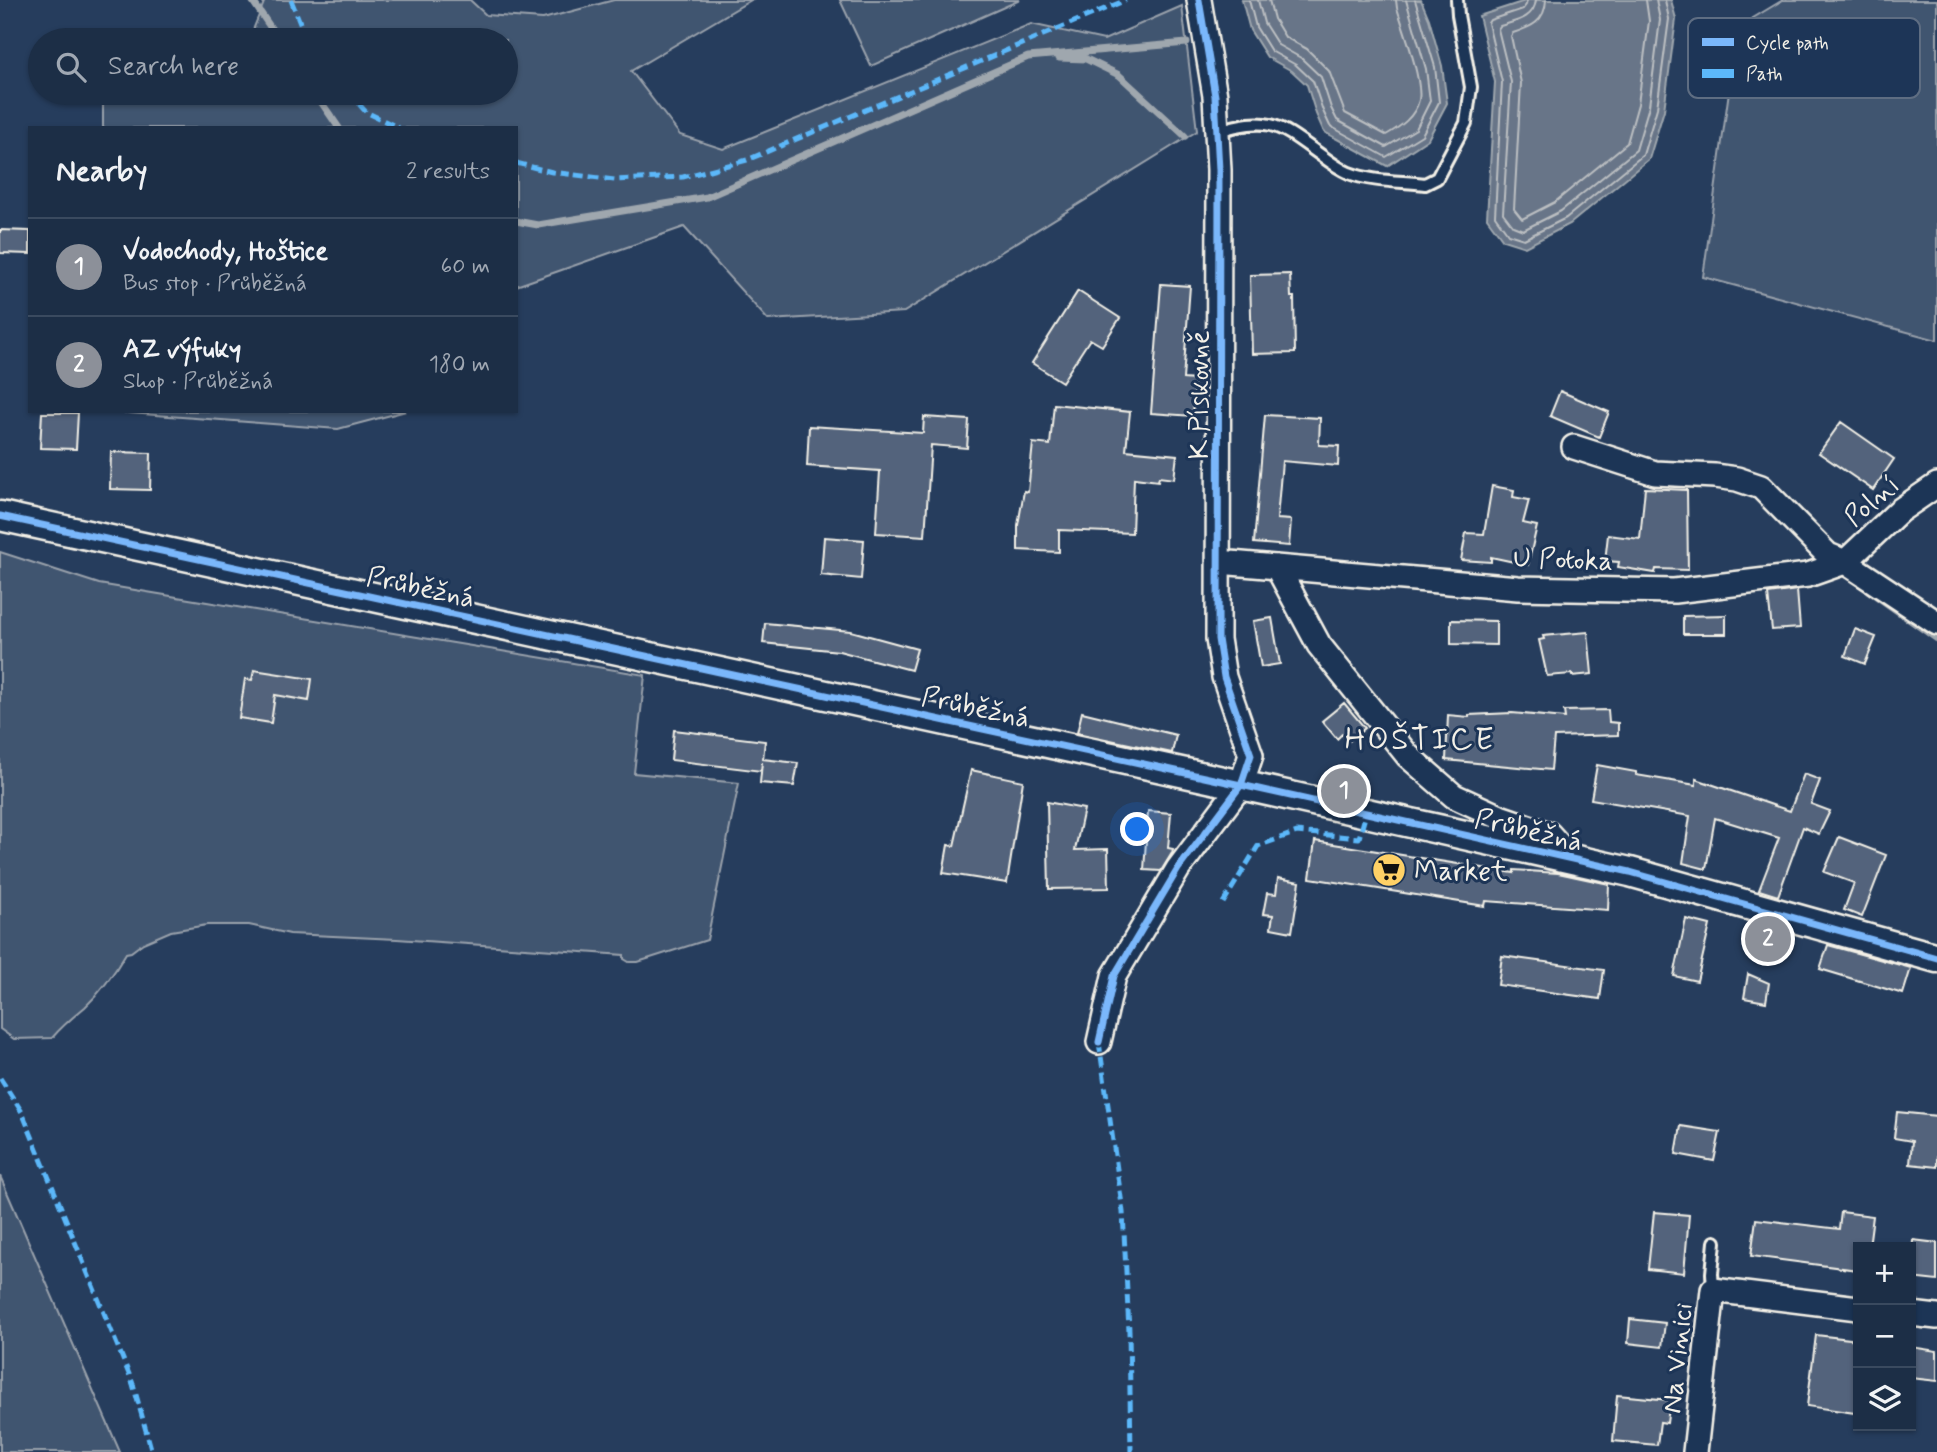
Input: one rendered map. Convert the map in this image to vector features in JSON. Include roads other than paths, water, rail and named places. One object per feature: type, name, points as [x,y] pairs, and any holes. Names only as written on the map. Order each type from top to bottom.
[{"type":"street","name":"K Pískovně","points":[[1199,0],[1218,131],[1218,639],[1224,677],[1251,755],[1241,785]]},
{"type":"street","points":[[1574,447],[1655,473],[1715,476],[1737,479],[1761,487],[1828,555],[1845,562],[1937,623]]},
{"type":"street","name":"Polní","points":[[1845,562],[1899,511],[1937,485]]},
{"type":"street","name":"Průběžná","points":[[0,516],[1630,872],[1937,958]]},
{"type":"street","name":"U Potoka","points":[[1219,562],[1518,588],[1674,591],[1808,575],[1845,562]]},
{"type":"street","points":[[1277,567],[1319,645],[1408,757],[1454,796],[1500,817],[1549,834],[1558,844],[1559,857]]},
{"type":"street","points":[[1099,1042],[1114,976],[1178,869],[1241,785]]},
{"type":"street","name":"Na Vinici","points":[[1695,1452],[1713,1290],[1853,1307]]},
{"type":"street","points":[[1916,1315],[1937,1317]]},
{"type":"lane","points":[[1218,131],[1255,122],[1274,125],[1291,133],[1348,172],[1364,177],[1424,184],[1431,182],[1437,178],[1466,123],[1468,111],[1471,87],[1457,0]]},
{"type":"lane","points":[[1713,1290],[1715,1242]]},
{"type":"water","points":[[1242,0],[1421,0],[1442,66],[1447,103],[1428,139],[1387,166],[1324,132],[1307,85],[1292,71],[1267,57],[1250,30]]},
{"type":"water","points":[[1528,0],[1671,0],[1676,19],[1664,110],[1649,159],[1570,224],[1525,247],[1503,240],[1487,218],[1495,82],[1479,16]]},
{"type":"waterway","points":[[252,0],[271,28]]},
{"type":"waterway","points":[[518,221],[538,225],[707,197],[1028,57],[1187,43]]},
{"type":"waterway","points":[[1059,58],[1086,59],[1119,75],[1185,136]]},
{"type":"waterway","points":[[323,105],[338,126]]},
{"type":"waterway","points":[[1869,591],[1937,639]]},
{"type":"place","name":"Vodochody, Hoštice","points":[[1344,791]]},
{"type":"place","name":"Market","points":[[1389,870]]},
{"type":"place","name":"AZ výfuky","points":[[1768,939]]},
{"type":"district","name":"HOŠTICE","points":[[1420,738]]}]
